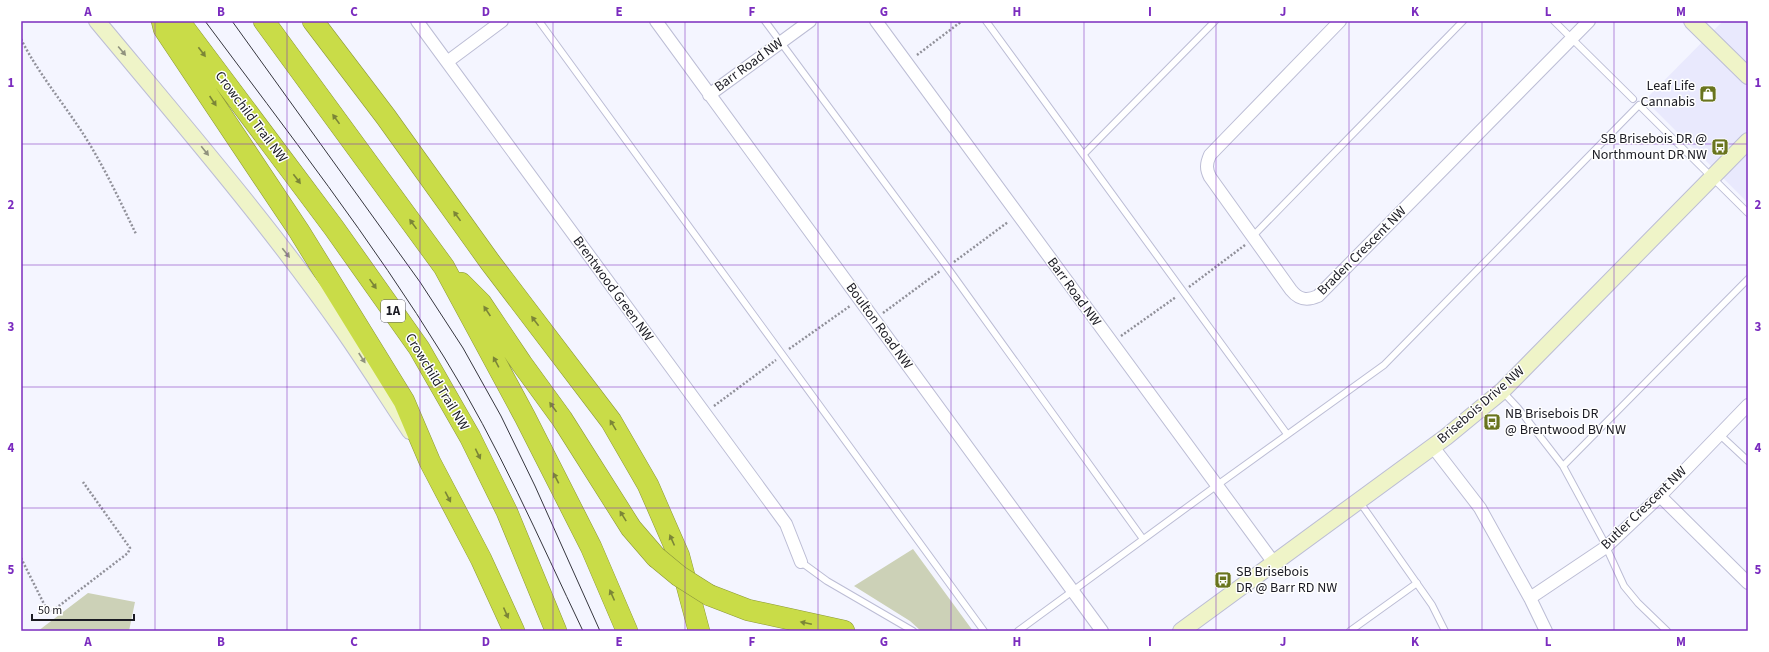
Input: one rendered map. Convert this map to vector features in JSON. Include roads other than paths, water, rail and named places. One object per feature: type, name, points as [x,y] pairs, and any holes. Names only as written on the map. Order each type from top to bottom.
[{"type":"highway","points":[[162,21],[164,29],[299,231],[404,401],[430,462],[481,559],[514,631]]},
{"type":"highway","name":"Crowchild Trail NW","points":[[179,21],[334,228],[419,348],[470,437],[504,506],[556,631]]},
{"type":"highway","points":[[264,21],[444,267],[525,416],[591,547],[627,631]]},
{"type":"highway","points":[[313,21],[386,117],[490,262],[611,421],[648,485],[679,556],[699,631]]},
{"type":"highway","points":[[444,267],[481,303],[522,364],[562,419],[631,528],[656,557],[680,576],[710,595],[748,610],[844,631]]},
{"type":"street","points":[[97,21],[176,116],[289,257],[344,331],[430,462]]},
{"type":"street","name":"Brentwood Green NW","points":[[417,21],[786,524],[801,562]]},
{"type":"street","points":[[447,62],[502,21]]},
{"type":"street","name":"Boulton Road NW","points":[[656,21],[1102,631]]},
{"type":"street","name":"Barr Road NW","points":[[709,94],[810,21]]},
{"type":"street","name":"Barr Road NW","points":[[876,21],[1274,563]]},
{"type":"street","name":"Braden Crescent NW","points":[[1340,21],[1210,155],[1207,163],[1207,170],[1210,177],[1296,296],[1310,300],[1318,296],[1589,21]]},
{"type":"street","points":[[1692,21],[1748,76]]},
{"type":"street","name":"Brisebois Drive NW","points":[[1181,631],[1433,447],[1502,391],[1748,141]]},
{"type":"street","name":"Butler Crescent NW","points":[[1530,598],[1606,547],[1660,496],[1748,405]]},
{"type":"street","points":[[1433,447],[1480,508],[1530,598],[1546,631]]},
{"type":"street","points":[[1660,496],[1748,583]]},
{"type":"lane","points":[[539,21],[984,631]]},
{"type":"lane","points":[[765,21],[952,274],[1143,539]]},
{"type":"lane","points":[[986,21],[1287,434]]},
{"type":"lane","points":[[1084,154],[1215,21]]},
{"type":"lane","points":[[1253,236],[1463,21]]},
{"type":"lane","points":[[1554,21],[1633,99]]},
{"type":"lane","points":[[1018,631],[1287,434],[1384,365],[1639,105],[1748,213]]},
{"type":"lane","points":[[1564,466],[1748,279]]},
{"type":"lane","points":[[1502,391],[1518,408],[1564,466],[1606,547],[1624,586],[1638,603],[1667,631]]},
{"type":"lane","points":[[1719,434],[1748,461]]},
{"type":"lane","points":[[1359,501],[1432,605],[1445,631]]},
{"type":"lane","points":[[801,562],[828,581],[913,631]]},
{"type":"lane","points":[[1350,631],[1417,583]]},
{"type":"tram line","points":[[205,21],[358,228],[444,357],[464,390],[500,458],[583,631]]},
{"type":"tram line","points":[[232,21],[420,282],[463,348],[501,416],[535,486],[600,631]]},
{"type":"place","name":"Leaf Life Cannabis","points":[[1708,94]]},
{"type":"place","name":"SB Brisebois DR @ Northmount DR NW","points":[[1720,147]]},
{"type":"place","name":"NB Brisebois DR @ Brentwood BV NW","points":[[1492,422]]},
{"type":"place","name":"SB Brisebois DR @ Barr RD NW","points":[[1223,580]]}]
